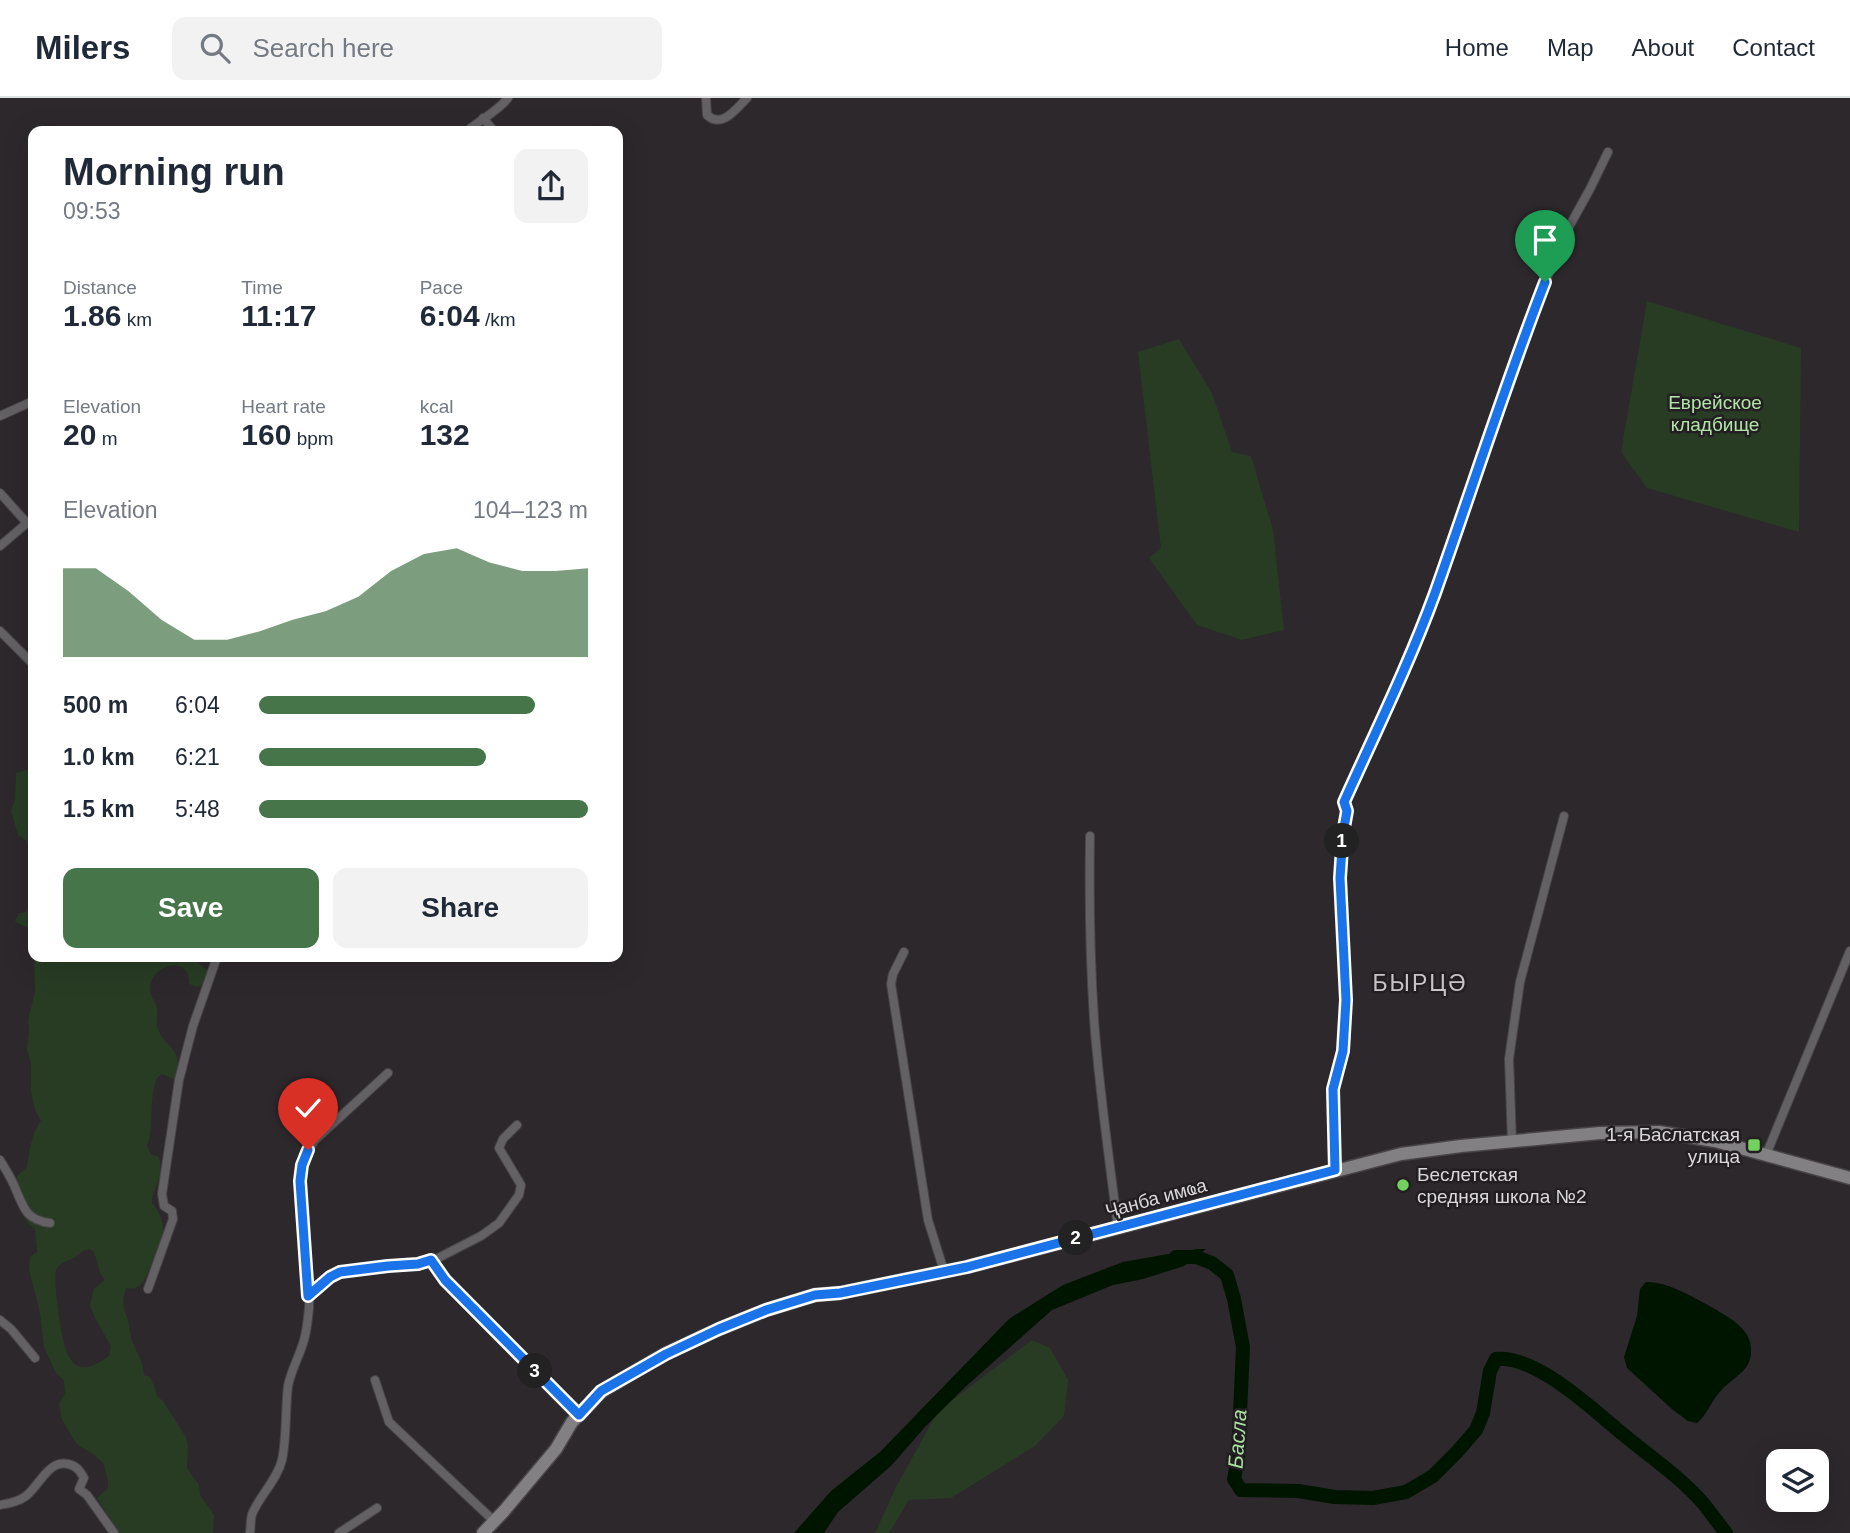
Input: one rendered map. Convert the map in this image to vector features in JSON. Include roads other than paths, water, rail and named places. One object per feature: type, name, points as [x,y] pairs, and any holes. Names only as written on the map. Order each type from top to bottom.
[{"type":"street","points":[[473,126],[503,105],[508,98]]},
{"type":"street","points":[[706,98],[708,115],[713,120],[720,121],[747,98]]},
{"type":"street","points":[[483,118],[490,126]]},
{"type":"street","points":[[1335,1170],[1333,1089],[1343,1051],[1346,1000],[1340,878],[1347,811],[1344,802],[1419,636],[1545,282],[1565,234],[1608,152]]},
{"type":"street","points":[[0,416],[28,403]]},
{"type":"street","points":[[0,493],[28,523]]},
{"type":"street","points":[[0,546],[28,526]]},
{"type":"street","points":[[0,631],[28,659]]},
{"type":"street","points":[[1512,1142],[1509,1059],[1520,982],[1564,816]]},
{"type":"street","points":[[1090,836],[1089,893],[1094,1018],[1118,1228]]},
{"type":"street","points":[[1766,1155],[1850,951]]},
{"type":"street","points":[[904,952],[891,984],[928,1220],[944,1271]]},
{"type":"street","points":[[148,1289],[173,1219],[172,1211],[164,1206],[162,1194],[179,1080],[193,1026],[215,962]]},
{"type":"street","points":[[250,1533],[251,1515],[282,1462],[289,1383],[304,1339],[309,1306],[300,1205],[302,1165],[315,1140],[388,1073]]},
{"type":"street","points":[[308,1296],[340,1272],[418,1264],[431,1260],[481,1236],[499,1223],[519,1195],[521,1185],[499,1147],[517,1125]]},
{"type":"street","name":"Ҷанба имҩа","points":[[483,1533],[505,1511],[556,1449],[579,1415],[601,1391],[666,1354],[719,1329],[766,1310],[815,1295],[840,1293],[967,1267],[1335,1170],[1401,1154],[1461,1146],[1600,1133],[1659,1132],[1714,1141],[1850,1178]]},
{"type":"street","points":[[0,1160],[27,1213],[50,1223]]},
{"type":"street","points":[[431,1260],[445,1280],[579,1415]]},
{"type":"street","points":[[0,1320],[34,1358]]},
{"type":"street","points":[[375,1380],[389,1422],[495,1522]]},
{"type":"street","points":[[0,1505],[15,1502],[27,1495],[54,1466],[63,1463],[73,1465],[84,1478],[79,1489],[87,1495],[114,1533]]},
{"type":"street","points":[[339,1533],[377,1508]]},
{"type":"waterway","name":"Басла","points":[[1176,1257],[1196,1257],[1212,1263],[1227,1275],[1234,1299],[1243,1347],[1238,1458],[1234,1479],[1241,1490],[1298,1491],[1335,1497],[1373,1498],[1406,1492],[1433,1476],[1476,1430],[1483,1413],[1490,1371],[1496,1359],[1513,1360],[1549,1376],[1585,1402],[1686,1486],[1726,1533]]},
{"type":"place","name":"1-я Баслатская улица","points":[[1754,1145]]},
{"type":"place","name":"Беслетская средняя школа №2","points":[[1403,1185]]},
{"type":"district","name":"БЫРЦӘ","points":[[1420,983]]},
{"type":"park label","name":"Еврейское кладбище","points":[[1715,413]]}]
